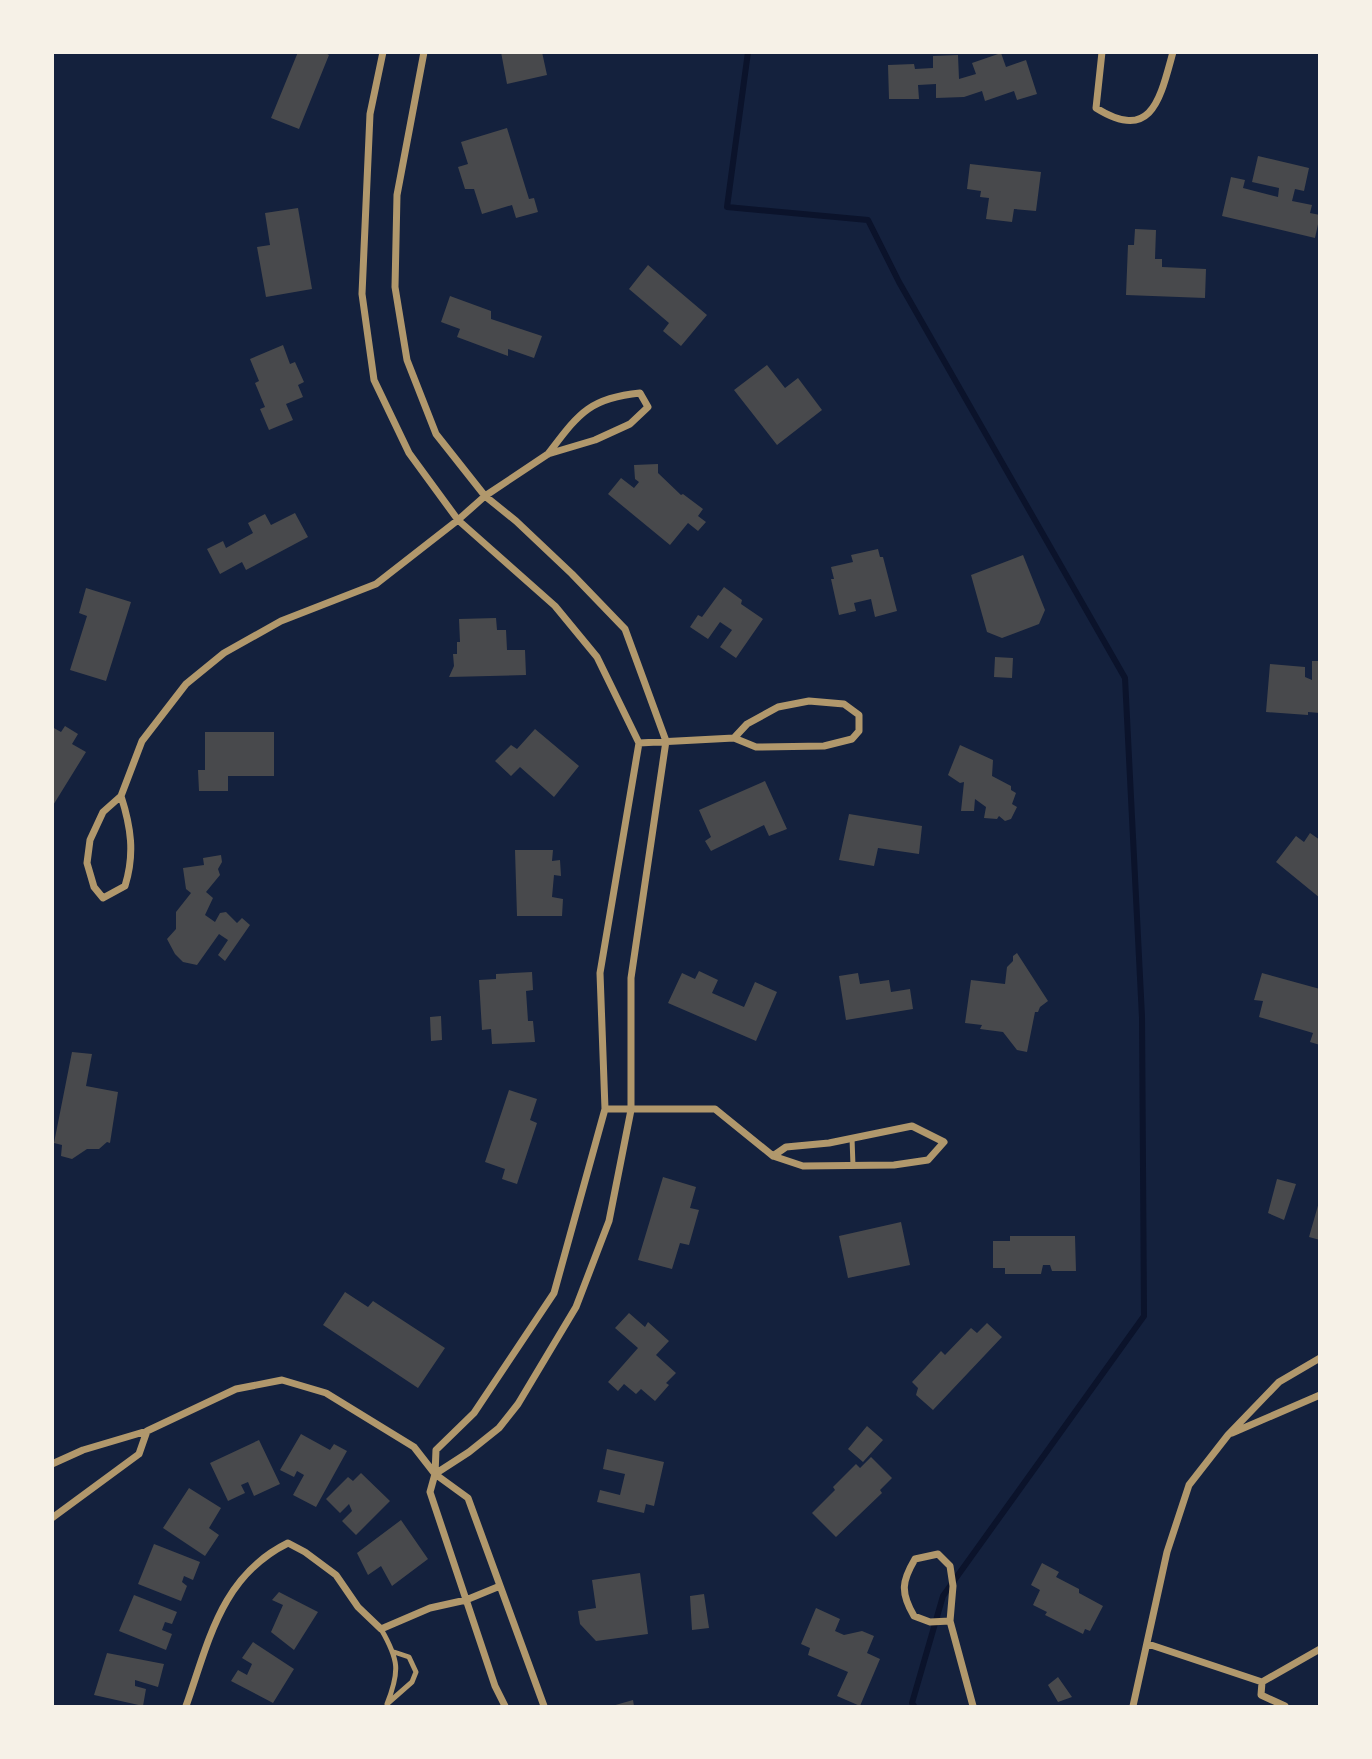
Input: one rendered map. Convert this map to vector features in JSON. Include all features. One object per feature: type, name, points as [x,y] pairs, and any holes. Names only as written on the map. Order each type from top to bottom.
[{"type":"street","points":[[383,52],[370,114],[362,294],[374,380],[409,453],[458,520],[555,606],[597,657],[639,743],[600,972],[605,1109],[555,1293],[474,1413],[436,1450],[435,1474],[430,1492],[495,1686],[505,1706]]},
{"type":"street","points":[[424,52],[397,195],[395,287],[407,360],[436,434],[485,496],[572,573],[625,629],[666,741],[631,978],[631,1110],[609,1221],[576,1307],[518,1404],[499,1428],[435,1474]]},
{"type":"street","points":[[1102,52],[1096,108],[1123,122],[1137,121],[1149,114],[1164,87],[1173,52]]},
{"type":"street","points":[[121,796],[132,836],[131,867],[125,886],[103,898],[94,887],[87,863],[90,840],[103,812],[121,796],[142,741],[186,684],[225,653],[281,621],[376,584],[485,496],[548,454],[595,440],[630,424],[648,407],[640,393],[614,395],[584,409],[548,454]]},
{"type":"street","points":[[639,743],[734,738],[756,747],[824,746],[852,739],[859,731],[859,715],[844,704],[809,701],[778,707],[747,724],[734,738]]},
{"type":"street","points":[[605,1109],[715,1109],[773,1157],[803,1166],[894,1165],[928,1160],[944,1142],[912,1126],[829,1143],[786,1147],[773,1157]]},
{"type":"street","points":[[1133,1706],[1167,1552],[1189,1485],[1228,1435],[1279,1382],[1320,1358]]},
{"type":"street","points":[[52,1464],[83,1450],[147,1430],[236,1389],[282,1380],[326,1393],[414,1447],[435,1474],[468,1498],[544,1706]]},
{"type":"street","points":[[1228,1435],[1320,1395]]},
{"type":"street","points":[[52,1518],[138,1454],[147,1430]]},
{"type":"street","points":[[186,1706],[226,1600],[253,1566],[268,1553],[288,1543],[336,1575],[358,1607],[381,1629],[430,1608],[466,1600],[500,1586]]},
{"type":"street","points":[[950,1621],[930,1622],[914,1616],[908,1604],[904,1579],[915,1559],[937,1554],[950,1566],[953,1586],[950,1621],[973,1706]]},
{"type":"street","points":[[1148,1644],[1262,1682],[1320,1649]]},
{"type":"street","points":[[1262,1682],[1261,1695],[1285,1706]]},
{"type":"lane","points":[[852,1138],[853,1166]]},
{"type":"lane","points":[[381,1629],[394,1651],[397,1679],[387,1704],[412,1682],[415,1672],[409,1657],[394,1651]]},
{"type":"building","points":[[298,52],[324,52],[329,55],[299,129],[271,118]]},
{"type":"building","points":[[501,52],[542,52],[547,75],[507,84]]},
{"type":"building","points":[[1001,53],[1006,67],[1026,60],[1037,94],[1017,100],[1014,91],[985,101],[982,91],[964,97],[936,98],[936,84],[918,85],[919,99],[889,99],[888,65],[914,64],[915,69],[933,68],[933,56],[958,55],[959,79],[976,74],[972,63]]},
{"type":"building","points":[[507,128],[529,199],[534,198],[538,212],[516,218],[512,205],[482,214],[474,189],[465,189],[458,167],[468,164],[461,142]]},
{"type":"building","points":[[1258,156],[1309,168],[1304,191],[1295,189],[1292,201],[1312,205],[1310,213],[1320,215],[1315,238],[1222,216],[1231,177],[1245,180],[1243,188],[1278,197],[1279,188],[1252,182]]},
{"type":"building","points":[[970,164],[1041,172],[1036,211],[1014,209],[1012,222],[986,219],[989,198],[980,197],[981,191],[967,189]]},
{"type":"building","points":[[298,208],[312,289],[266,297],[257,247],[270,245],[265,213]]},
{"type":"building","points":[[1135,229],[1156,230],[1155,259],[1162,259],[1162,267],[1206,269],[1205,298],[1126,295],[1128,245],[1134,245]]},
{"type":"building","points":[[648,265],[707,315],[681,346],[663,331],[669,323],[629,289]]},
{"type":"building","points":[[450,296],[491,311],[491,319],[542,336],[534,358],[508,349],[508,356],[457,337],[460,329],[441,322]]},
{"type":"building","points":[[283,345],[290,364],[295,362],[304,382],[298,385],[303,397],[286,404],[293,420],[269,430],[260,409],[265,407],[255,383],[259,381],[250,359]]},
{"type":"building","points":[[767,365],[785,388],[798,378],[822,410],[777,445],[734,390]]},
{"type":"building","points":[[658,464],[658,473],[681,495],[703,509],[698,516],[706,522],[698,531],[688,523],[670,545],[608,494],[621,478],[634,488],[639,482],[635,479],[634,465]]},
{"type":"building","points":[[295,513],[308,537],[246,570],[242,562],[220,574],[207,549],[223,541],[226,548],[253,533],[248,523],[265,514],[271,525]]},
{"type":"building","points":[[878,549],[880,557],[883,557],[897,611],[875,617],[871,599],[854,603],[856,611],[839,615],[831,567],[853,562],[851,555]]},
{"type":"building","points":[[1023,555],[1045,610],[1039,624],[1002,638],[987,632],[971,575]]},
{"type":"building","points":[[724,587],[742,600],[741,604],[763,619],[736,658],[720,647],[732,630],[720,622],[708,639],[690,627],[698,615],[702,617]]},
{"type":"building","points":[[86,588],[131,602],[106,681],[70,670],[87,616],[79,613]]},
{"type":"building","points":[[496,618],[497,630],[506,630],[507,650],[525,650],[526,675],[449,677],[454,666],[453,654],[457,654],[457,642],[460,642],[459,619]]},
{"type":"building","points":[[995,657],[1013,658],[1012,678],[994,677]]},
{"type":"building","points":[[1312,661],[1320,661],[1320,713],[1308,712],[1308,715],[1266,712],[1270,664],[1305,667],[1305,677],[1312,680]]},
{"type":"building","points":[[65,726],[78,734],[72,744],[86,752],[52,807],[52,727],[61,732]]},
{"type":"building","points":[[535,729],[579,766],[554,797],[520,767],[511,776],[495,761],[511,745],[517,749]]},
{"type":"building","points":[[205,732],[274,732],[274,776],[228,776],[228,791],[199,791],[198,770],[205,770]]},
{"type":"building","points":[[960,745],[993,760],[992,776],[1011,786],[1011,790],[1016,793],[1012,804],[1017,807],[1011,819],[1005,821],[999,816],[997,819],[984,818],[986,807],[975,799],[974,811],[961,811],[964,782],[960,783],[948,775]]},
{"type":"building","points":[[765,781],[787,829],[769,836],[764,825],[711,851],[705,841],[711,837],[699,810]]},
{"type":"building","points":[[849,814],[922,826],[919,854],[878,848],[874,866],[839,860]]},
{"type":"building","points":[[1310,833],[1320,840],[1320,898],[1276,862],[1296,836],[1304,842]]},
{"type":"building","points":[[515,850],[553,850],[552,861],[560,860],[561,876],[554,875],[552,897],[563,899],[562,916],[517,916]]},
{"type":"building","points":[[221,855],[222,862],[218,869],[220,875],[206,892],[213,898],[205,915],[215,922],[220,913],[226,912],[237,923],[242,918],[250,925],[225,961],[218,955],[228,940],[219,934],[197,965],[183,962],[167,939],[176,929],[176,912],[191,893],[186,889],[183,868],[204,865],[203,858]]},
{"type":"building","points":[[1017,953],[1048,1001],[1035,1012],[1027,1052],[1017,1050],[1003,1032],[980,1029],[982,1025],[965,1023],[971,980],[1005,984],[1007,967]]},
{"type":"building","points":[[699,971],[718,980],[712,993],[744,1007],[755,982],[777,992],[756,1041],[668,1003],[682,973],[695,979]]},
{"type":"building","points":[[532,972],[533,990],[526,991],[528,1021],[533,1021],[535,1042],[492,1044],[491,1029],[482,1030],[479,980],[496,979],[496,974]]},
{"type":"building","points":[[858,973],[860,984],[889,980],[891,992],[910,989],[913,1009],[846,1020],[839,976]]},
{"type":"building","points":[[1262,973],[1320,989],[1320,1045],[1310,1042],[1313,1033],[1259,1017],[1263,1001],[1254,1000]]},
{"type":"building","points":[[441,1016],[442,1040],[431,1041],[430,1017]]},
{"type":"building","points":[[72,1052],[92,1054],[86,1086],[118,1092],[110,1143],[107,1142],[99,1149],[87,1149],[72,1159],[61,1156],[62,1145],[54,1143]]},
{"type":"building","points":[[509,1090],[537,1099],[530,1120],[537,1123],[517,1184],[502,1179],[505,1169],[485,1162]]},
{"type":"building","points":[[663,1177],[696,1187],[690,1208],[699,1210],[689,1245],[680,1243],[672,1269],[638,1260]]},
{"type":"building","points":[[1277,1179],[1296,1184],[1284,1220],[1268,1213]]},
{"type":"building","points":[[1320,1202],[1320,1240],[1309,1237]]},
{"type":"building","points":[[901,1222],[910,1265],[848,1278],[839,1236]]},
{"type":"building","points":[[1010,1236],[1075,1236],[1076,1271],[1052,1271],[1050,1265],[1043,1265],[1041,1274],[1005,1274],[1005,1268],[993,1268],[993,1241],[1010,1241]]},
{"type":"building","points":[[345,1292],[368,1307],[373,1301],[445,1348],[418,1388],[323,1325]]},
{"type":"building","points":[[629,1313],[645,1327],[648,1322],[669,1341],[656,1355],[676,1373],[655,1401],[641,1389],[636,1394],[624,1384],[618,1391],[608,1382],[638,1348],[615,1328]]},
{"type":"building","points":[[987,1323],[1002,1337],[933,1410],[916,1395],[918,1388],[912,1382],[941,1351],[945,1355],[971,1328],[977,1333]]},
{"type":"building","points":[[867,1426],[883,1440],[863,1462],[848,1449]]},
{"type":"building","points":[[301,1434],[330,1450],[334,1444],[347,1451],[316,1507],[293,1495],[304,1475],[297,1471],[294,1477],[280,1470]]},
{"type":"building","points":[[259,1440],[280,1484],[254,1496],[248,1482],[241,1485],[245,1493],[228,1501],[210,1463]]},
{"type":"building","points":[[607,1449],[664,1462],[654,1506],[646,1504],[644,1513],[597,1502],[600,1490],[620,1495],[625,1474],[603,1469]]},
{"type":"building","points":[[871,1457],[892,1478],[880,1490],[882,1493],[836,1537],[812,1513],[856,1464],[860,1468]]},
{"type":"building","points":[[361,1473],[390,1501],[356,1535],[342,1521],[352,1511],[349,1504],[340,1513],[326,1499],[348,1477],[353,1481]]},
{"type":"building","points":[[189,1488],[221,1508],[209,1528],[219,1535],[205,1556],[163,1528]]},
{"type":"building","points":[[401,1520],[428,1559],[392,1586],[381,1566],[368,1575],[357,1553]]},
{"type":"building","points":[[154,1544],[200,1562],[193,1580],[184,1576],[182,1582],[187,1586],[181,1601],[138,1584]]},
{"type":"building","points":[[1042,1563],[1059,1572],[1056,1577],[1103,1606],[1090,1631],[1085,1629],[1083,1634],[1045,1615],[1047,1612],[1033,1605],[1040,1590],[1031,1585]]},
{"type":"building","points":[[640,1573],[648,1634],[596,1641],[580,1624],[578,1611],[596,1608],[592,1580]]},
{"type":"building","points":[[279,1592],[318,1612],[294,1650],[271,1632],[283,1605],[272,1600]]},
{"type":"building","points":[[704,1594],[709,1628],[692,1630],[690,1596]]},
{"type":"building","points":[[134,1595],[177,1612],[172,1624],[165,1622],[162,1630],[172,1634],[166,1650],[119,1631]]},
{"type":"building","points":[[816,1608],[840,1619],[835,1631],[844,1635],[862,1631],[874,1636],[867,1653],[880,1659],[860,1706],[837,1696],[848,1672],[808,1655],[810,1648],[801,1644]]},
{"type":"building","points":[[253,1642],[294,1669],[273,1703],[231,1681],[238,1670],[247,1675],[252,1664],[242,1658]]},
{"type":"building","points":[[107,1653],[164,1664],[158,1687],[135,1680],[135,1686],[146,1689],[143,1706],[94,1695]]},
{"type":"building","points":[[1058,1677],[1072,1697],[1058,1702],[1048,1685]]},
{"type":"building","points":[[633,1700],[634,1706],[612,1706]]},
{"type":"waterway","points":[[748,52],[727,207],[868,220],[899,282],[1125,678],[1142,1017],[1144,1316],[943,1596],[912,1703],[914,1706]]}]
